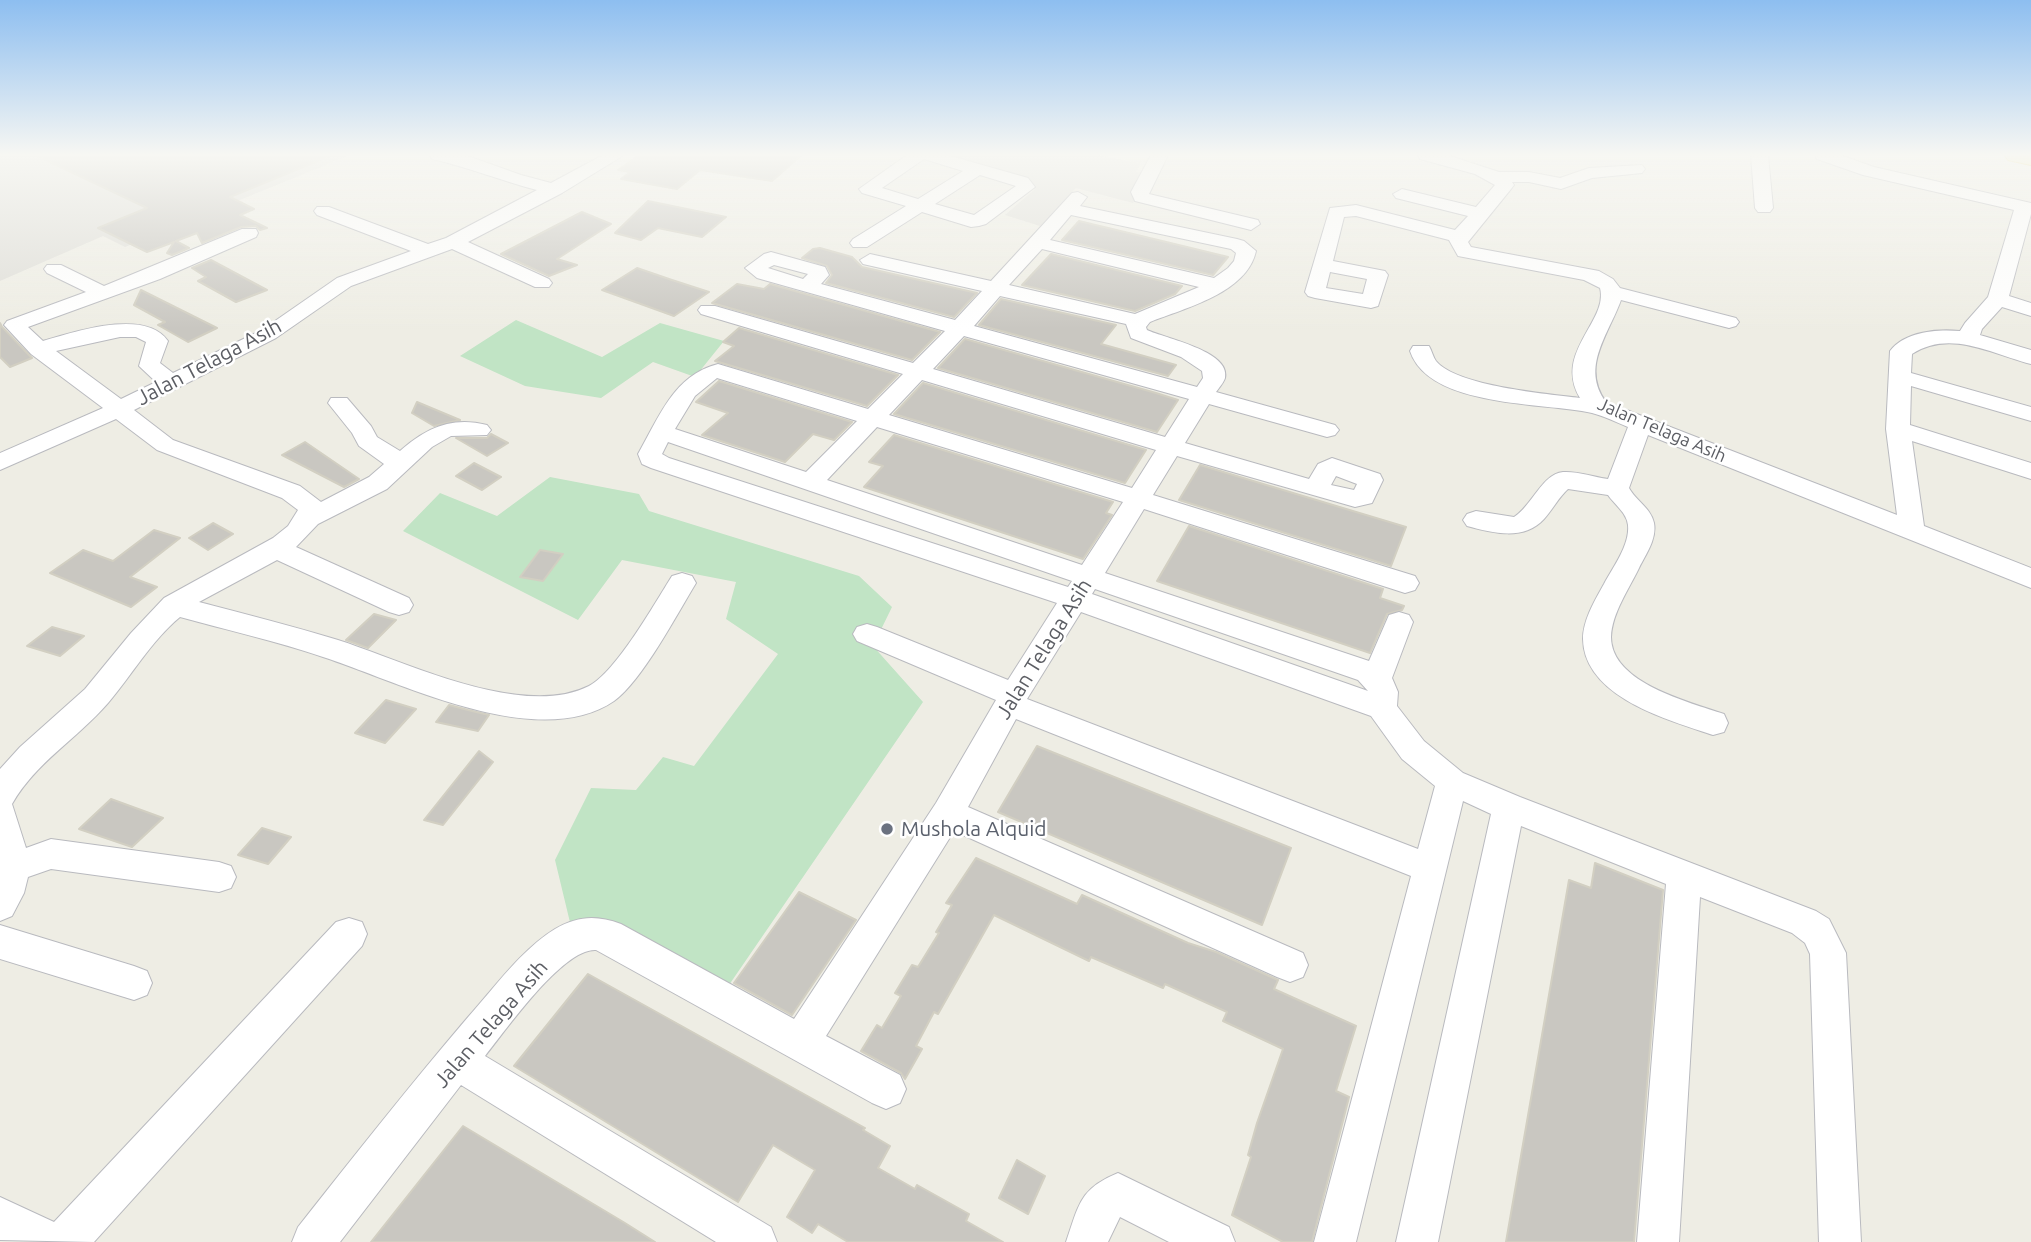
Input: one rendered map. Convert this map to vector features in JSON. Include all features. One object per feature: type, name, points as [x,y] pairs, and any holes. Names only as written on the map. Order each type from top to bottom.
[{"type":"street","points":[[328,213],[428,251]]},
{"type":"street","name":"Jalan Telaga Asih","points":[[310,518],[311,507],[303,499],[165,445],[150,436],[119,409],[269,334],[344,282],[453,242],[509,213]]},
{"type":"street","points":[[908,213],[865,252],[996,288],[1139,321],[1217,285],[1235,274],[1246,261],[1246,251],[1242,247],[1115,213]]},
{"type":"street","points":[[943,213],[975,221],[987,213]]},
{"type":"street","points":[[812,481],[960,328],[1064,213]]},
{"type":"street","points":[[1206,213],[1251,224]]},
{"type":"street","points":[[1322,265],[1337,213]]},
{"type":"street","points":[[1367,213],[1459,237]]},
{"type":"street","points":[[1480,213],[1459,237],[1460,248],[1465,252],[1597,276],[1610,285],[1613,292],[1728,322]]},
{"type":"street","points":[[1972,331],[1998,299],[2017,262],[2027,213]]},
{"type":"street","points":[[5,322],[152,275],[249,233]]},
{"type":"street","points":[[453,242],[542,283]]},
{"type":"street","points":[[1036,242],[1217,285]]},
{"type":"street","points":[[2017,262],[2031,274]]},
{"type":"street","points":[[54,269],[101,292]]},
{"type":"street","points":[[808,285],[1327,430]]},
{"type":"street","name":"Jalan Telaga Asih","points":[[1613,292],[1585,359],[1584,388],[1598,407],[2031,578]]},
{"type":"street","points":[[1998,299],[2031,310]]},
{"type":"street","points":[[708,310],[1316,489]]},
{"type":"street","name":"Jalan Telaga Asih","points":[[313,1242],[456,1060],[518,988],[560,946],[577,936],[593,932],[608,936],[800,1043],[948,813],[1011,700],[1214,379],[1216,372],[1205,359],[1138,334],[1135,326],[1139,321]]},
{"type":"street","points":[[0,463],[119,409],[5,322]]},
{"type":"street","points":[[39,349],[102,334],[144,331],[153,335],[156,341],[150,366],[172,383]]},
{"type":"street","points":[[1912,531],[1898,429],[1901,351],[1910,343],[1924,337],[1972,331],[2029,350]]},
{"type":"street","points":[[1421,351],[1429,367],[1462,383],[1509,394],[1598,407]]},
{"type":"street","points":[[1082,587],[660,463],[651,459],[650,454],[683,398],[703,375],[712,371],[1139,499],[1405,583]]},
{"type":"street","points":[[1899,376],[2031,414]]},
{"type":"street","points":[[340,403],[363,431],[367,441],[391,456],[398,466]]},
{"type":"street","points":[[1640,425],[1617,488],[1619,495],[1640,517],[1641,536],[1605,610],[1597,638],[1600,661],[1625,687],[1713,723]]},
{"type":"street","points":[[0,796],[16,772],[95,697],[151,627],[174,605],[276,548],[296,534],[310,518],[366,490],[424,442],[447,429],[479,430]]},
{"type":"street","points":[[1898,429],[2031,471]]},
{"type":"street","points":[[662,432],[812,481],[1082,587],[1380,693],[1413,750],[1452,782],[1509,807],[1804,922],[1817,931],[1828,953],[1840,1242]]},
{"type":"street","points":[[1476,520],[1508,526],[1529,521],[1554,488],[1564,480],[1617,488]]},
{"type":"street","points":[[276,548],[398,605]]},
{"type":"street","points":[[174,605],[329,648],[471,698],[520,708],[547,708],[577,704],[604,693],[618,678],[682,583]]},
{"type":"street","points":[[1380,693],[1399,622]]},
{"type":"street","points":[[867,634],[1011,700],[1432,869]]},
{"type":"street","points":[[1335,1242],[1452,782]]},
{"type":"street","points":[[1417,1242],[1509,807]]},
{"type":"street","points":[[0,813],[13,868],[12,881],[0,905]]},
{"type":"street","points":[[948,813],[1290,965]]},
{"type":"street","points":[[13,868],[51,854],[219,877]]},
{"type":"street","points":[[1658,1242],[1684,876]]},
{"type":"street","points":[[65,1242],[349,934]]},
{"type":"street","points":[[0,942],[134,983]]},
{"type":"street","points":[[800,1043],[886,1089]]},
{"type":"street","points":[[456,1060],[757,1242]]},
{"type":"street","points":[[1087,1242],[1101,1207],[1111,1196],[1118,1194],[1214,1242]]},
{"type":"street","points":[[0,1219],[48,1242]]},
{"type":"shaded area","points":[[0,213],[208,213],[125,247],[103,236],[0,281]]},
{"type":"shaded area","points":[[1007,213],[1052,213],[1040,226],[1005,215]]},
{"type":"green space","points":[[516,320],[602,357],[660,323],[724,341],[695,377],[653,362],[601,398],[525,386],[460,356]]},
{"type":"green space","points":[[550,477],[639,494],[649,511],[859,576],[892,607],[873,646],[923,702],[729,985],[574,939],[555,860],[591,788],[636,790],[663,757],[694,766],[778,654],[726,619],[736,582],[622,560],[578,620],[403,531],[440,493],[497,516]]},
{"type":"building","points":[[135,213],[245,213],[240,215],[267,228],[260,230],[256,226],[241,227],[202,243],[197,233],[176,241],[189,248],[172,255],[167,253],[174,242],[147,252],[98,228]]},
{"type":"building","points":[[580,213],[611,224],[557,259],[577,265],[549,276],[501,254]]},
{"type":"building","points":[[636,213],[706,213],[726,217],[702,237],[658,228],[641,240],[615,233]]},
{"type":"building","points":[[1079,221],[1228,257],[1213,275],[1062,240]]},
{"type":"building","points":[[820,248],[852,257],[862,267],[977,293],[954,317],[826,283],[832,275],[827,266],[802,258],[813,249]]},
{"type":"building","points":[[1051,254],[1182,286],[1175,294],[1135,311],[1022,285]]},
{"type":"building","points":[[211,260],[267,290],[236,302],[198,281],[206,277],[192,268]]},
{"type":"building","points":[[637,268],[709,292],[674,316],[602,290]]},
{"type":"building","points":[[737,284],[764,289],[770,284],[940,332],[912,360],[712,303]]},
{"type":"building","points":[[141,290],[217,328],[188,342],[158,325],[165,322],[134,305]]},
{"type":"building","points":[[1001,299],[1116,325],[1101,344],[1176,365],[1168,376],[979,325]]},
{"type":"building","points":[[0,323],[32,358],[10,367],[0,357]]},
{"type":"building","points":[[739,328],[898,375],[867,406],[715,361],[734,346],[723,342]]},
{"type":"building","points":[[965,339],[1178,400],[1157,432],[938,368]]},
{"type":"building","points":[[719,381],[852,422],[834,440],[813,434],[785,462],[702,435],[728,413],[696,402]]},
{"type":"building","points":[[923,383],[1146,450],[1125,483],[894,414]]},
{"type":"building","points":[[417,402],[460,420],[434,426],[412,413]]},
{"type":"building","points":[[491,434],[508,443],[487,456],[456,438],[487,438]]},
{"type":"building","points":[[894,435],[1113,502],[1106,513],[1112,515],[1083,559],[864,487],[883,466],[869,462]]},
{"type":"building","points":[[305,442],[359,479],[344,487],[282,455]]},
{"type":"building","points":[[474,463],[501,477],[482,490],[456,476]]},
{"type":"building","points":[[1200,465],[1406,527],[1391,566],[1179,500]]},
{"type":"building","points":[[213,523],[233,534],[208,550],[189,538]]},
{"type":"building","points":[[1189,526],[1383,589],[1380,598],[1404,606],[1402,610],[1387,614],[1370,653],[1157,581]]},
{"type":"building","points":[[154,530],[180,538],[130,577],[157,587],[131,607],[50,573],[83,550],[113,561]]},
{"type":"building","points":[[540,550],[563,554],[543,581],[520,577]]},
{"type":"building","points":[[374,614],[396,620],[368,648],[346,640]]},
{"type":"building","points":[[52,627],[84,636],[60,656],[27,646]]},
{"type":"building","points":[[386,700],[416,709],[385,743],[355,733]]},
{"type":"building","points":[[449,705],[489,715],[478,731],[436,722]]},
{"type":"building","points":[[1037,746],[1291,848],[1262,925],[998,812]]},
{"type":"building","points":[[479,751],[493,762],[443,825],[424,820]]},
{"type":"building","points":[[111,799],[163,818],[132,847],[79,829]]},
{"type":"building","points":[[262,828],[291,837],[268,864],[238,855]]},
{"type":"building","points":[[976,858],[1077,904],[1082,895],[1188,943],[1216,952],[1278,980],[1274,989],[1356,1026],[1336,1091],[1349,1097],[1312,1242],[1283,1242],[1232,1215],[1251,1157],[1248,1155],[1257,1123],[1283,1049],[1223,1021],[1227,1012],[1165,984],[1163,988],[1091,957],[1089,961],[994,915],[938,1014],[934,1012],[916,1046],[922,1049],[905,1079],[901,1073],[861,1051],[877,1025],[882,1028],[901,996],[895,993],[912,965],[918,967],[939,933],[936,932],[952,905],[946,903]]},
{"type":"building","points":[[1595,863],[1663,890],[1634,1242],[1506,1242],[1569,880],[1591,888]]},
{"type":"building","points":[[799,892],[856,920],[792,1015],[734,983]]},
{"type":"building","points":[[588,974],[865,1128],[863,1130],[890,1146],[878,1168],[915,1189],[917,1185],[969,1214],[966,1221],[1003,1242],[848,1242],[818,1224],[812,1233],[787,1217],[815,1170],[773,1145],[738,1202],[514,1066]]},
{"type":"building","points":[[463,1126],[625,1223],[655,1242],[371,1242]]},
{"type":"building","points":[[1017,1160],[1045,1176],[1028,1214],[999,1198]]},
{"type":"place","name":"Mushola Alquid","points":[[887,829]]}]
